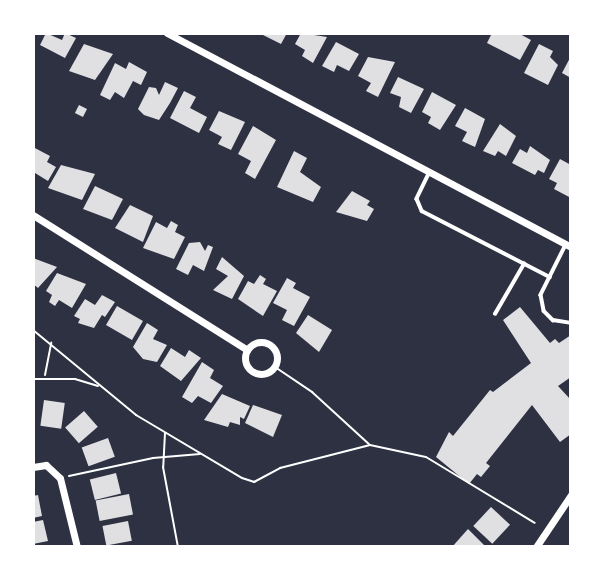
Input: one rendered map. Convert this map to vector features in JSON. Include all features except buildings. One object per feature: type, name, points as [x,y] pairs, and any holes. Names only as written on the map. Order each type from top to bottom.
[{"type":"street","points":[[167,33],[568,245]]},
{"type":"street","points":[[33,215],[247,350]]},
{"type":"street","points":[[255,343],[267,343],[277,354],[275,367],[267,374],[255,373],[247,365],[247,350],[255,343]]},
{"type":"street","points":[[33,467],[46,465],[60,478],[77,547]]},
{"type":"street","points":[[536,547],[571,495]]},
{"type":"lane","points":[[430,172],[416,199],[422,211],[550,277]]},
{"type":"lane","points":[[568,245],[541,295],[544,311],[553,320],[571,323]]},
{"type":"lane","points":[[495,314],[524,264]]},
{"type":"path","points":[[33,330],[51,342],[99,386],[165,432],[254,482],[279,468],[370,445],[426,457],[535,523]]},
{"type":"path","points":[[45,377],[51,342]]},
{"type":"path","points":[[275,367],[312,392],[370,445]]},
{"type":"path","points":[[33,379],[45,377],[99,386]]},
{"type":"path","points":[[165,432],[164,458],[178,547]]},
{"type":"path","points":[[60,478],[164,458],[202,454]]}]
